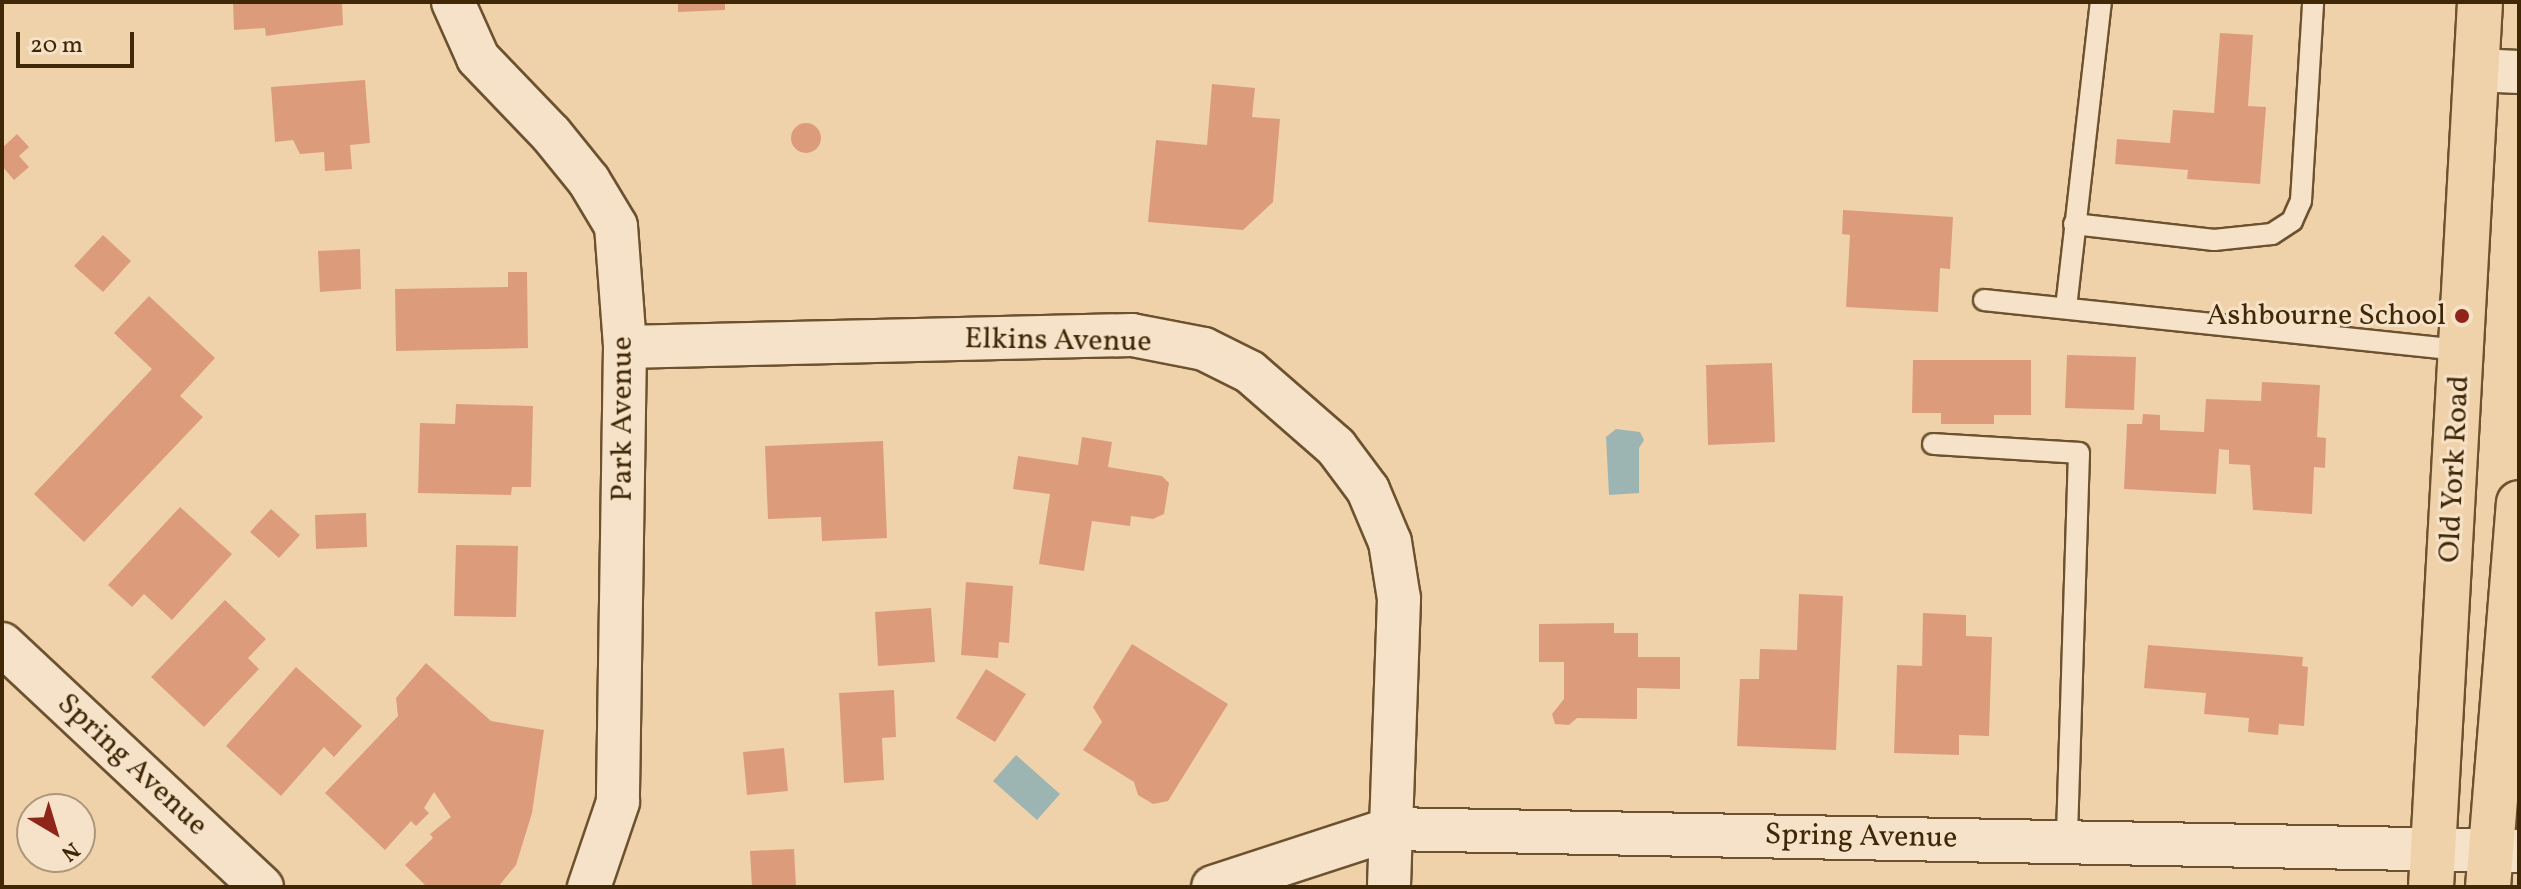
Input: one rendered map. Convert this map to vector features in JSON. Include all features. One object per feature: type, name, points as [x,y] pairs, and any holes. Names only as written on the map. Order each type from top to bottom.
[{"type":"highway","name":"Old York Road","points":[[2433,867],[2480,2]]},
{"type":"highway","points":[[2500,863],[2519,503]]},
{"type":"street","name":"Park Avenue","points":[[453,2],[478,58],[561,146],[616,226],[625,347],[618,802],[589,887]]},
{"type":"street","points":[[2476,70],[2519,72]]},
{"type":"street","name":"Elkins Avenue","points":[[625,347],[1132,335],[1204,349],[1250,372],[1336,447],[1368,490],[1390,542],[1399,599],[1389,887]]},
{"type":"street","name":"Spring Avenue","points":[[2,644],[262,887]]},
{"type":"street","name":"Spring Avenue","points":[[1213,887],[1390,829],[2067,840],[2433,867],[2500,863]]},
{"type":"lane","points":[[2066,308],[2101,2]]},
{"type":"lane","points":[[2074,224],[2214,240],[2272,234],[2292,221],[2301,201],[2313,2]]},
{"type":"lane","points":[[1984,300],[2461,350]]},
{"type":"lane","points":[[1933,444],[2079,453],[2067,840]]},
{"type":"water","points":[[1616,429],[1640,432],[1644,440],[1639,448],[1639,493],[1609,495],[1606,437]]},
{"type":"water","points":[[1016,755],[1060,794],[1037,820],[993,781]]},
{"type":"building","points":[[233,2],[342,2],[343,25],[266,36],[265,28],[234,30]]},
{"type":"building","points":[[678,2],[725,2],[725,10],[678,12]]},
{"type":"building","points":[[2220,33],[2253,35],[2248,106],[2266,107],[2260,184],[2187,179],[2188,170],[2115,164],[2117,139],[2170,143],[2173,110],[2214,113]]},
{"type":"building","points":[[365,80],[370,143],[350,145],[352,169],[325,171],[324,152],[300,154],[293,140],[275,142],[271,87]]},
{"type":"building","points":[[1212,84],[1255,88],[1252,117],[1280,119],[1273,202],[1243,230],[1148,222],[1156,140],[1207,145]]},
{"type":"building","points":[[806,123],[817,127],[821,138],[817,149],[806,153],[795,149],[791,138],[795,127]]},
{"type":"building","points":[[17,134],[29,147],[19,156],[29,167],[14,180],[2,166],[2,148]]},
{"type":"building","points":[[1843,210],[1953,217],[1950,269],[1940,268],[1938,312],[1846,307],[1850,235],[1842,234]]},
{"type":"building","points":[[103,235],[131,261],[103,292],[74,266]]},
{"type":"building","points":[[360,249],[361,289],[320,292],[318,251]]},
{"type":"building","points":[[508,272],[527,272],[528,348],[396,351],[395,289],[508,287]]},
{"type":"building","points":[[149,296],[215,358],[180,396],[203,417],[84,542],[34,494],[152,369],[114,333]]},
{"type":"building","points":[[2067,355],[2136,357],[2134,410],[2065,408]]},
{"type":"building","points":[[1913,360],[2031,360],[2031,415],[1994,415],[1994,424],[1941,424],[1941,413],[1912,413]]},
{"type":"building","points":[[1772,363],[1775,442],[1708,445],[1706,365]]},
{"type":"building","points":[[2262,382],[2320,385],[2317,437],[2326,438],[2325,468],[2314,467],[2312,514],[2253,510],[2250,465],[2229,464],[2229,450],[2219,449],[2216,494],[2124,489],[2127,424],[2142,424],[2143,414],[2160,415],[2160,430],[2204,432],[2206,399],[2261,401]]},
{"type":"building","points":[[456,404],[533,406],[531,487],[512,487],[511,495],[418,493],[420,423],[455,424]]},
{"type":"building","points":[[1082,437],[1112,442],[1108,467],[1162,476],[1169,483],[1164,514],[1153,519],[1131,516],[1130,526],[1092,521],[1084,571],[1039,564],[1050,494],[1013,489],[1018,456],[1078,465]]},
{"type":"building","points":[[883,441],[887,538],[822,541],[821,517],[768,519],[765,446]]},
{"type":"building","points":[[180,507],[232,554],[172,620],[144,594],[132,607],[108,585]]},
{"type":"building","points":[[271,509],[300,535],[279,558],[250,532]]},
{"type":"building","points":[[366,513],[367,547],[316,549],[315,515]]},
{"type":"building","points":[[456,545],[518,546],[516,617],[454,616]]},
{"type":"building","points":[[966,582],[1013,586],[1009,643],[999,642],[998,658],[961,655]]},
{"type":"building","points":[[1799,594],[1843,596],[1836,750],[1737,746],[1740,679],[1759,679],[1760,649],[1797,650]]},
{"type":"building","points":[[225,600],[266,639],[248,658],[259,669],[204,727],[151,677]]},
{"type":"building","points":[[931,608],[935,662],[878,666],[875,612]]},
{"type":"building","points":[[1923,613],[1966,615],[1966,636],[1992,637],[1989,736],[1959,735],[1959,755],[1894,753],[1897,665],[1922,666]]},
{"type":"building","points":[[1614,623],[1614,633],[1638,633],[1638,657],[1680,657],[1680,689],[1637,688],[1637,719],[1577,718],[1569,725],[1555,724],[1552,714],[1564,699],[1564,662],[1539,662],[1539,624]]},
{"type":"building","points":[[1132,644],[1228,704],[1168,801],[1153,804],[1138,795],[1134,782],[1083,750],[1102,722],[1093,707]]},
{"type":"building","points":[[2148,645],[2303,657],[2302,666],[2308,667],[2304,726],[2279,724],[2278,735],[2248,732],[2249,718],[2204,714],[2206,693],[2144,688]]},
{"type":"building","points":[[426,663],[491,721],[544,730],[532,813],[516,865],[498,887],[427,887],[405,865],[433,838],[430,834],[451,817],[434,792],[424,808],[429,813],[416,826],[411,821],[385,850],[325,793],[398,716],[396,698]]},
{"type":"building","points":[[296,667],[362,726],[334,757],[324,747],[281,796],[226,746]]},
{"type":"building","points":[[986,669],[1026,694],[995,742],[956,718]]},
{"type":"building","points":[[894,690],[896,737],[882,738],[884,780],[844,783],[839,693]]},
{"type":"building","points":[[784,748],[788,791],[747,795],[743,752]]},
{"type":"building","points":[[794,849],[796,887],[752,887],[750,851]]},
{"type":"place","name":"Ashbourne School","points":[[2462,316]]}]
